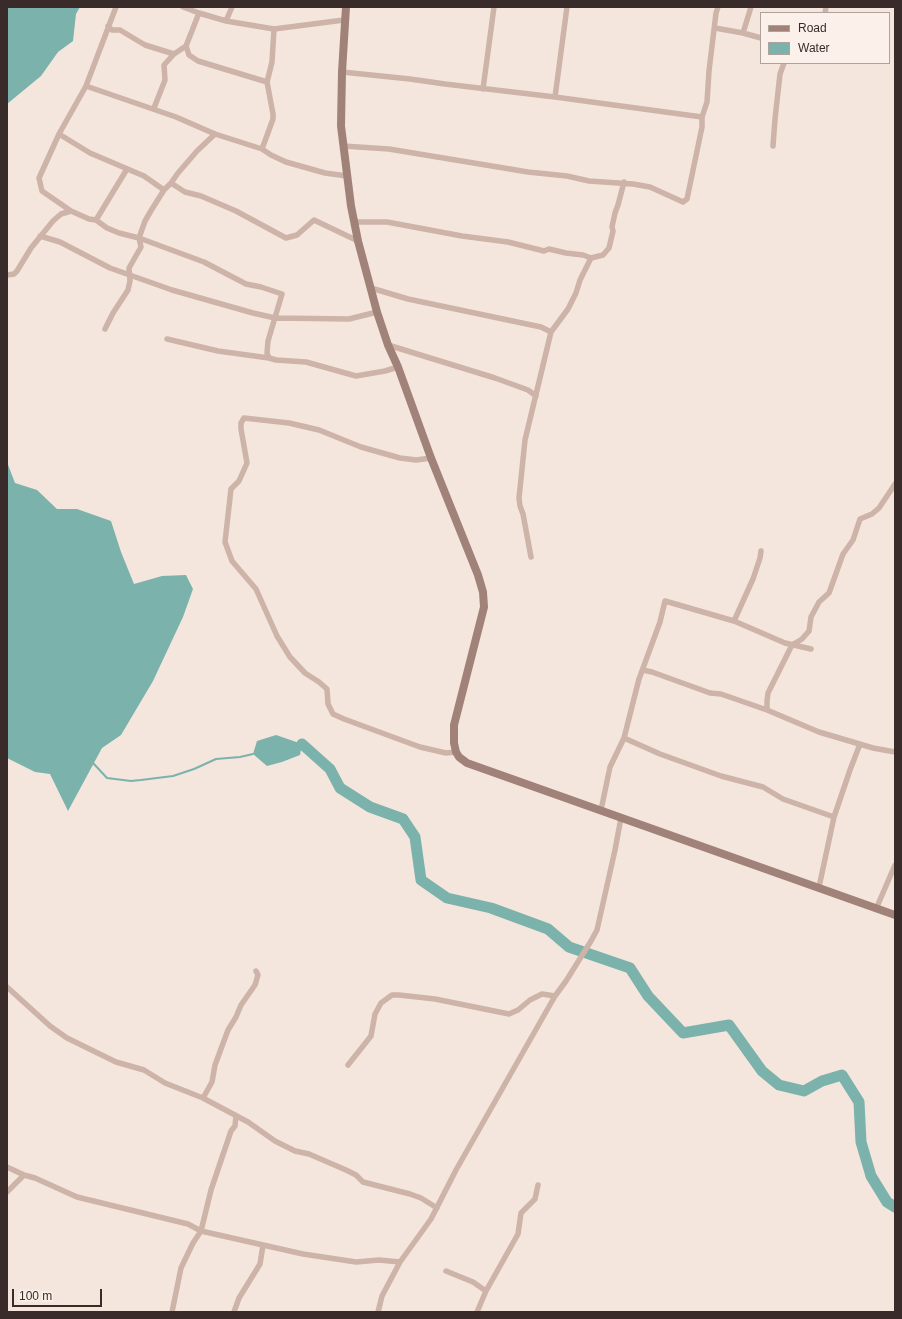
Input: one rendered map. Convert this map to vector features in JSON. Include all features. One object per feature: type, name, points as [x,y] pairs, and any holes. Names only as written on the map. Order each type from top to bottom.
[{"type":"street","points":[[116,7],[86,86],[59,134],[39,178],[42,191],[71,211],[89,219],[96,220],[107,228],[204,262],[246,284],[282,294],[268,341],[267,353],[269,358]]},
{"type":"street","points":[[183,7],[199,14],[226,21],[274,29],[344,20]]},
{"type":"street","points":[[226,21],[232,7]]},
{"type":"street","points":[[346,7],[344,20],[341,126],[351,206],[358,241],[377,312],[388,345],[398,367],[431,458],[478,575],[483,592],[484,607],[454,725],[454,743],[459,757],[467,763],[895,915]]},
{"type":"street","points":[[483,89],[494,7]]},
{"type":"street","points":[[555,97],[568,7]]},
{"type":"street","points":[[343,146],[389,148],[528,172],[567,176],[589,181],[624,182],[650,187],[683,202],[687,199],[702,128],[702,117],[707,102],[709,71],[718,7]]},
{"type":"street","points":[[743,33],[751,7]]},
{"type":"street","points":[[154,108],[165,80],[164,65],[174,54],[186,46],[199,14]]},
{"type":"street","points":[[108,26],[112,30],[120,30],[145,45],[174,54]]},
{"type":"street","points":[[715,28],[760,38]]},
{"type":"street","points":[[262,149],[273,119],[268,82],[272,62],[274,29]]},
{"type":"street","points":[[186,46],[189,55],[198,61],[268,82]]},
{"type":"street","points":[[773,146],[780,74],[784,64]]},
{"type":"street","points":[[342,72],[555,97],[702,117]]},
{"type":"street","points":[[86,86],[154,108],[215,134],[262,149],[286,162],[347,176]]},
{"type":"street","points":[[59,134],[90,153],[144,176],[164,190]]},
{"type":"street","points":[[105,329],[113,313],[128,290],[130,280],[129,268],[141,247],[139,238],[145,221],[164,190],[192,157],[215,134]]},
{"type":"street","points":[[96,220],[126,169]]},
{"type":"street","points":[[354,222],[387,222],[456,235],[508,242],[544,251],[549,249],[566,254],[584,255],[591,258],[599,257],[609,248],[615,213],[624,182]]},
{"type":"street","points":[[171,183],[184,192],[201,196],[236,210],[286,238],[297,235],[314,220],[358,241]]},
{"type":"street","points":[[7,275],[14,274],[17,271],[40,236],[53,220],[61,214],[71,211]]},
{"type":"street","points":[[40,236],[60,242],[110,268],[172,290],[275,318],[348,319],[377,312]]},
{"type":"street","points":[[531,557],[519,498],[525,440],[551,332],[568,308],[591,258]]},
{"type":"street","points":[[371,288],[408,298],[541,326],[551,332]]},
{"type":"street","points":[[167,339],[218,352],[276,360],[306,362],[356,376],[398,367]]},
{"type":"street","points":[[388,345],[495,378],[528,390],[536,396]]},
{"type":"street","points":[[431,458],[416,460],[400,458],[361,447],[319,430],[289,423],[244,418],[241,423],[241,429],[247,463],[239,482],[231,489],[224,542],[232,561],[256,590],[277,636],[290,657],[305,673],[327,689],[328,704],[333,714],[420,747],[446,753],[456,752]]},
{"type":"street","points":[[767,710],[768,693],[792,645],[809,631],[811,617],[819,602],[830,593],[843,554],[853,540],[860,519],[872,514],[879,508],[895,484]]},
{"type":"street","points":[[734,621],[753,579],[761,551]]},
{"type":"street","points":[[600,810],[610,767],[624,738],[638,679],[643,670],[660,622],[665,601],[734,621],[792,645],[811,649]]},
{"type":"street","points":[[643,670],[699,690],[720,694],[767,710],[812,729],[860,744],[895,752]]},
{"type":"street","points":[[624,738],[660,754],[721,776],[762,787],[783,798],[834,817]]},
{"type":"street","points":[[819,888],[834,817],[860,744]]},
{"type":"street","points":[[378,1312],[382,1296],[400,1262],[431,1219],[456,1170],[554,996],[580,961],[597,930],[621,818]]},
{"type":"street","points":[[876,909],[895,865]]},
{"type":"street","points":[[203,1098],[212,1082],[215,1066],[228,1030],[241,1005],[255,985],[258,976],[256,971]]},
{"type":"street","points":[[7,987],[50,1026],[67,1038],[116,1062],[144,1070],[165,1083],[203,1098],[248,1122],[275,1141],[295,1151],[309,1154],[346,1170],[356,1175],[363,1182],[410,1194],[421,1198],[437,1208]]},
{"type":"street","points":[[348,1065],[371,1036],[375,1014],[381,1003],[392,995],[399,994],[435,999],[509,1014],[518,1010],[530,1000],[542,994],[554,996]]},
{"type":"street","points":[[172,1312],[181,1268],[201,1230],[224,1152],[231,1131],[235,1126],[236,1116]]},
{"type":"street","points":[[7,1166],[76,1198],[188,1224],[201,1230],[303,1254],[356,1262],[379,1260],[400,1262]]},
{"type":"street","points":[[7,1192],[24,1175]]},
{"type":"street","points":[[477,1312],[486,1291],[518,1234],[520,1213],[534,1199],[538,1185]]},
{"type":"street","points":[[234,1312],[239,1298],[260,1264],[263,1244]]},
{"type":"street","points":[[446,1271],[473,1282],[486,1291]]},
{"type":"water","points":[[7,7],[80,7],[76,14],[73,41],[58,52],[41,76],[7,104]]},
{"type":"water","points":[[7,462],[15,483],[37,490],[57,509],[77,509],[111,521],[121,552],[134,584],[162,576],[186,575],[193,589],[183,617],[153,681],[121,735],[102,748],[68,811],[50,774],[35,772],[7,758]]},
{"type":"water","points":[[276,735],[302,744],[300,755],[267,766],[253,754],[257,741]]},
{"type":"waterway","points":[[302,744],[330,769],[340,788],[370,807],[403,819],[415,837],[421,880],[447,898],[491,908],[548,929],[569,947],[630,968],[648,996],[683,1033],[729,1025],[762,1071],[779,1085],[804,1091],[822,1081],[842,1075],[859,1102],[861,1142],[871,1176],[887,1202],[895,1207]]},
{"type":"waterway","points":[[93,763],[107,778],[131,781],[173,776],[194,769],[216,759],[240,757],[253,754]]}]
